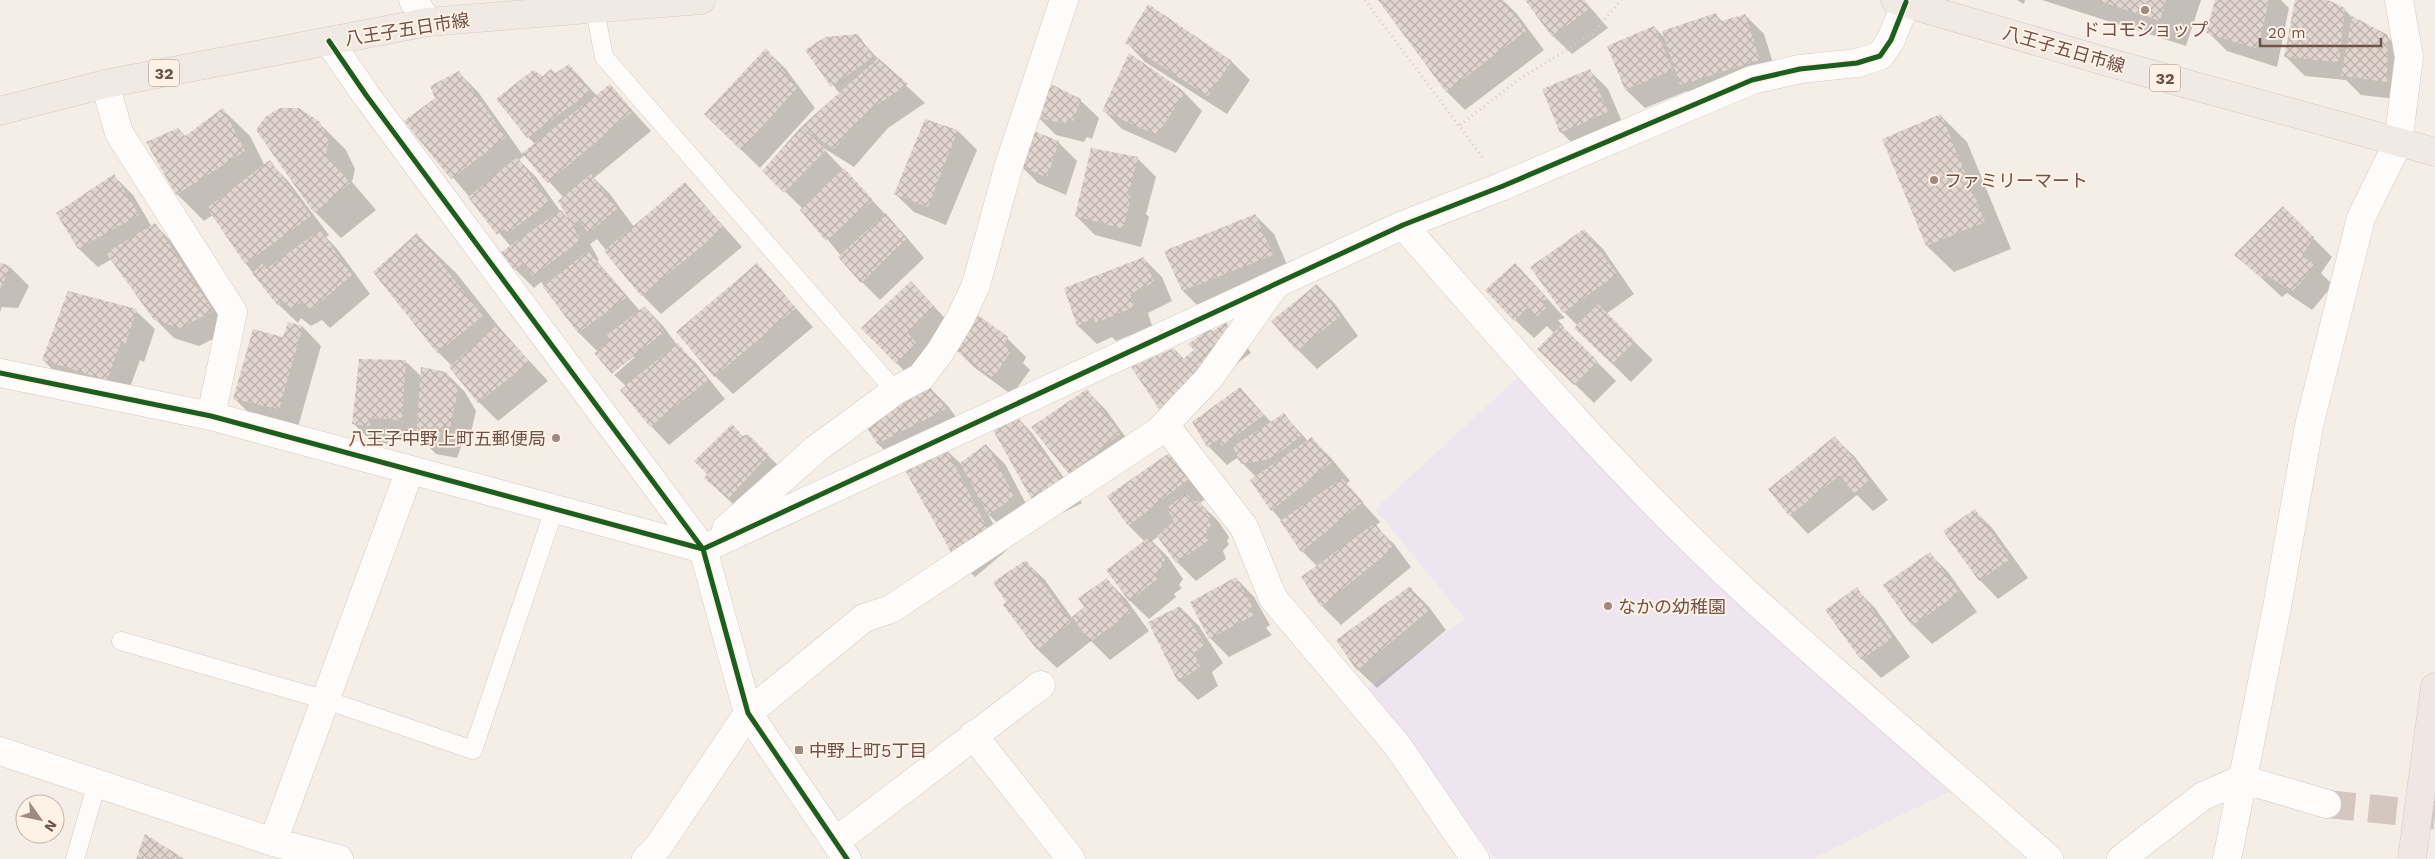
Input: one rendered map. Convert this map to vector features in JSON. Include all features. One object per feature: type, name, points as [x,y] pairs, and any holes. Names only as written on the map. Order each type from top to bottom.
[{"type":"highway","points":[[2412,859],[2435,687]]},
{"type":"main road","name":"八王子五日市線","points":[[0,110],[105,84],[428,22],[548,6],[595,10],[701,0]]},
{"type":"main road","name":"八王子五日市線","points":[[1901,1],[2435,152]]},
{"type":"street","points":[[413,0],[428,22]]},
{"type":"street","points":[[703,549],[816,449],[894,390],[921,378],[960,319],[976,286],[1009,165],[1064,0]]},
{"type":"street","points":[[2227,859],[2277,607],[2309,426],[2361,218],[2398,143],[2409,57],[2399,0]]},
{"type":"street","points":[[0,373],[211,416],[703,549],[1403,225],[1503,186],[1752,80],[1800,69],[1857,63],[1880,56],[1891,40],[1901,1]]},
{"type":"street","points":[[330,41],[372,103],[703,549],[748,713],[841,850],[973,735],[1041,685]]},
{"type":"street","points":[[105,84],[119,134],[233,312],[211,416]]},
{"type":"street","points":[[1403,225],[1528,368],[1666,513],[1747,593],[2049,859]]},
{"type":"street","points":[[646,859],[658,847],[748,713],[864,618],[890,609],[1158,432],[1209,378],[1277,282]]},
{"type":"street","points":[[1165,424],[1244,528],[1273,598],[1397,745],[1475,859]]},
{"type":"street","points":[[273,842],[410,470]]},
{"type":"street","points":[[973,735],[1071,859]]},
{"type":"street","points":[[0,751],[273,842],[339,859]]},
{"type":"street","points":[[2121,859],[2203,796],[2242,780],[2327,804]]},
{"type":"lane","points":[[595,10],[604,57],[894,390]]},
{"type":"lane","points":[[121,641],[326,700],[473,750],[554,510]]},
{"type":"lane","points":[[75,859],[97,784]]},
{"type":"path","points":[[1365,0],[1460,124],[1503,186]]},
{"type":"path","points":[[1460,124],[1521,78],[1592,34],[1621,0]]},
{"type":"shaded area","name":"なかの幼稚園","points":[[1528,368],[1965,784],[1812,859],[1495,859],[1364,691],[1465,619],[1375,509]]},
{"type":"building","points":[[1378,0],[1503,0],[1526,31],[1446,92]]},
{"type":"building","points":[[1525,0],[1584,0],[1590,8],[1552,37]]},
{"type":"building","name":"ドコモショップ","points":[[2097,0],[2166,0],[2160,21]]},
{"type":"building","points":[[2215,0],[2269,0],[2258,49],[2206,33]]},
{"type":"building","points":[[2295,0],[2328,0],[2345,8],[2339,62],[2284,57]]},
{"type":"building","points":[[1148,4],[1232,61],[1208,96],[1125,43]]},
{"type":"building","points":[[1716,13],[1719,22],[1745,14],[1760,60],[1680,85],[1662,31]]},
{"type":"building","points":[[2352,16],[2388,35],[2387,82],[2341,76]]},
{"type":"building","points":[[1654,26],[1673,70],[1625,90],[1607,46]]},
{"type":"building","points":[[858,34],[873,57],[831,87],[805,50],[825,37]]},
{"type":"building","points":[[766,48],[797,88],[741,150],[704,114]]},
{"type":"building","points":[[1129,53],[1185,92],[1157,135],[1102,111]]},
{"type":"building","points":[[878,58],[908,84],[869,110],[834,149],[801,127]]},
{"type":"building","points":[[569,64],[590,92],[527,138],[496,99],[533,70],[543,76],[551,69],[556,73]]},
{"type":"building","points":[[1590,69],[1608,112],[1560,133],[1542,89]]},
{"type":"building","points":[[459,71],[506,137],[451,179],[404,121],[435,98],[430,86]]},
{"type":"building","points":[[1049,83],[1081,99],[1073,121],[1068,119],[1065,124],[1036,117]]},
{"type":"building","points":[[610,84],[633,111],[547,183],[522,153]]},
{"type":"building","points":[[223,108],[245,151],[176,195],[146,142],[178,128],[185,136]]},
{"type":"building","points":[[280,108],[299,108],[320,122],[329,141],[326,155],[350,183],[314,213],[256,130],[265,117]]},
{"type":"building","name":"ファミリーマート","points":[[1941,114],[1985,222],[1926,246],[1882,139]]},
{"type":"building","points":[[925,119],[958,130],[928,207],[894,194]]},
{"type":"building","points":[[801,127],[826,150],[784,193],[762,171]]},
{"type":"building","points":[[1031,130],[1059,141],[1047,178],[1018,164]]},
{"type":"building","points":[[1091,148],[1138,157],[1128,195],[1131,197],[1123,229],[1075,216]]},
{"type":"building","points":[[517,157],[549,202],[508,233],[504,229],[497,235],[468,197]]},
{"type":"building","points":[[270,160],[311,216],[245,264],[207,208]]},
{"type":"building","points":[[844,168],[873,200],[826,241],[800,210]]},
{"type":"building","points":[[114,174],[139,215],[78,249],[56,213]]},
{"type":"building","points":[[591,174],[617,209],[588,233],[579,220],[572,225],[581,240],[533,276],[523,263],[514,270],[501,252],[561,210],[570,222],[558,201]]},
{"type":"building","points":[[685,182],[724,228],[641,296],[604,251]]},
{"type":"building","points":[[2283,206],[2314,237],[2302,256],[2316,265],[2292,292],[2267,275],[2263,279],[2234,255]]},
{"type":"building","points":[[886,213],[906,239],[861,283],[838,257]]},
{"type":"building","points":[[1255,214],[1273,255],[1182,291],[1164,251]]},
{"type":"building","points":[[155,223],[213,311],[180,328],[154,320],[106,253]]},
{"type":"building","points":[[1584,229],[1617,274],[1563,313],[1530,267]]},
{"type":"building","points":[[320,230],[352,275],[311,310],[302,302],[291,308],[282,300],[278,306],[252,273],[263,263],[266,269]]},
{"type":"building","points":[[417,233],[483,316],[437,353],[373,272]]},
{"type":"building","points":[[588,251],[627,297],[578,333],[543,287]]},
{"type":"building","points":[[1144,257],[1154,282],[1130,294],[1134,307],[1096,323],[1093,318],[1077,326],[1064,288]]},
{"type":"building","points":[[0,263],[11,266],[0,289]]},
{"type":"building","points":[[757,263],[796,308],[714,377],[676,332]]},
{"type":"building","points":[[1515,263],[1548,299],[1541,301],[1546,308],[1536,317],[1528,307],[1514,321],[1485,290]]},
{"type":"building","points":[[911,281],[935,307],[908,333],[917,344],[896,364],[861,328]]},
{"type":"building","points":[[1317,284],[1340,316],[1297,351],[1271,321]]},
{"type":"building","points":[[68,291],[137,309],[125,345],[121,342],[107,380],[42,360]]},
{"type":"building","points":[[1598,304],[1635,341],[1612,364],[1574,328]]},
{"type":"building","points":[[645,306],[664,332],[612,374],[594,353],[610,340],[607,335]]},
{"type":"building","points":[[978,315],[1008,337],[1004,345],[1012,350],[993,378],[954,349]]},
{"type":"building","points":[[288,322],[303,326],[279,409],[233,399],[253,329],[283,337]]},
{"type":"building","points":[[1226,322],[1233,334],[1221,342],[1204,361],[1202,367],[1194,371],[1195,375],[1159,409],[1131,367],[1174,348],[1183,359],[1194,350],[1188,344],[1209,329],[1213,331]]},
{"type":"building","points":[[497,325],[530,362],[478,403],[449,367]]},
{"type":"building","points":[[1561,325],[1598,361],[1574,385],[1537,349]]},
{"type":"building","points":[[678,343],[708,380],[650,427],[620,390]]},
{"type":"building","points":[[359,359],[406,360],[402,420],[370,418],[370,426],[352,424]]},
{"type":"building","points":[[421,367],[446,372],[458,391],[450,427],[443,426],[438,440],[416,435]]},
{"type":"building","points":[[929,385],[946,409],[877,444],[864,423]]},
{"type":"building","points":[[1240,387],[1264,415],[1222,446],[1219,439],[1207,447],[1192,422]]},
{"type":"building","points":[[1087,389],[1120,434],[1069,474],[1031,427]]},
{"type":"building","points":[[1014,412],[1065,484],[1032,500],[993,430]]},
{"type":"building","points":[[1284,413],[1301,436],[1271,459],[1241,464],[1233,447]]},
{"type":"building","points":[[732,424],[743,436],[748,434],[769,455],[728,499],[704,478],[707,474],[694,461]]},
{"type":"building","points":[[1835,436],[1870,480],[1854,493],[1840,475],[1789,516],[1768,489]]},
{"type":"building","points":[[1312,437],[1332,462],[1271,511],[1250,480]]},
{"type":"building","points":[[986,444],[1015,497],[988,515],[960,463]]},
{"type":"building","points":[[944,445],[989,531],[955,559],[903,467]]},
{"type":"building","points":[[1169,453],[1190,478],[1128,526],[1107,496]]},
{"type":"building","points":[[1342,478],[1363,502],[1301,552],[1280,521]]},
{"type":"building","points":[[1186,493],[1194,502],[1199,500],[1210,517],[1209,522],[1211,525],[1206,531],[1208,534],[1205,538],[1209,540],[1176,563],[1157,536],[1174,521],[1167,508]]},
{"type":"building","points":[[1975,509],[2010,559],[1979,581],[1943,531]]},
{"type":"building","points":[[1375,523],[1393,548],[1321,607],[1301,577]]},
{"type":"building","points":[[1149,537],[1165,560],[1161,565],[1164,568],[1155,575],[1159,578],[1129,601],[1106,570]]},
{"type":"building","points":[[1930,552],[1959,593],[1912,626],[1883,585]]},
{"type":"building","points":[[1026,560],[1071,622],[1037,650],[1003,605],[1006,602],[993,582]]},
{"type":"building","points":[[1236,577],[1252,606],[1249,609],[1254,615],[1209,639],[1190,602]]},
{"type":"building","points":[[1107,578],[1131,612],[1090,642],[1072,617],[1084,607],[1078,598]]},
{"type":"building","points":[[1410,586],[1428,611],[1357,671],[1336,640]]},
{"type":"building","points":[[1857,587],[1892,638],[1861,660],[1825,610]]},
{"type":"building","points":[[1180,606],[1205,644],[1194,653],[1200,667],[1178,682],[1148,622]]},
{"type":"building","points":[[145,834],[183,858],[183,859],[136,859]]},
{"type":"tunnel","points":[[2327,804],[2435,815]]},
{"type":"cycle path","points":[[0,373],[211,416],[703,549],[1403,225],[1503,186],[1752,80],[1800,69],[1857,63],[1880,56],[1891,40],[1906,2]]},
{"type":"cycle path","points":[[329,41],[366,95],[703,549],[748,713],[847,859]]},
{"type":"place","name":"ドコモショップ","points":[[2145,10]]},
{"type":"place","name":"ファミリーマート","points":[[1934,180]]},
{"type":"place","name":"八王子中野上町五郵便局","points":[[556,438]]},
{"type":"place","name":"なかの幼稚園","points":[[1608,606]]},
{"type":"place","name":"中野上町5丁目","points":[[799,750]]}]
